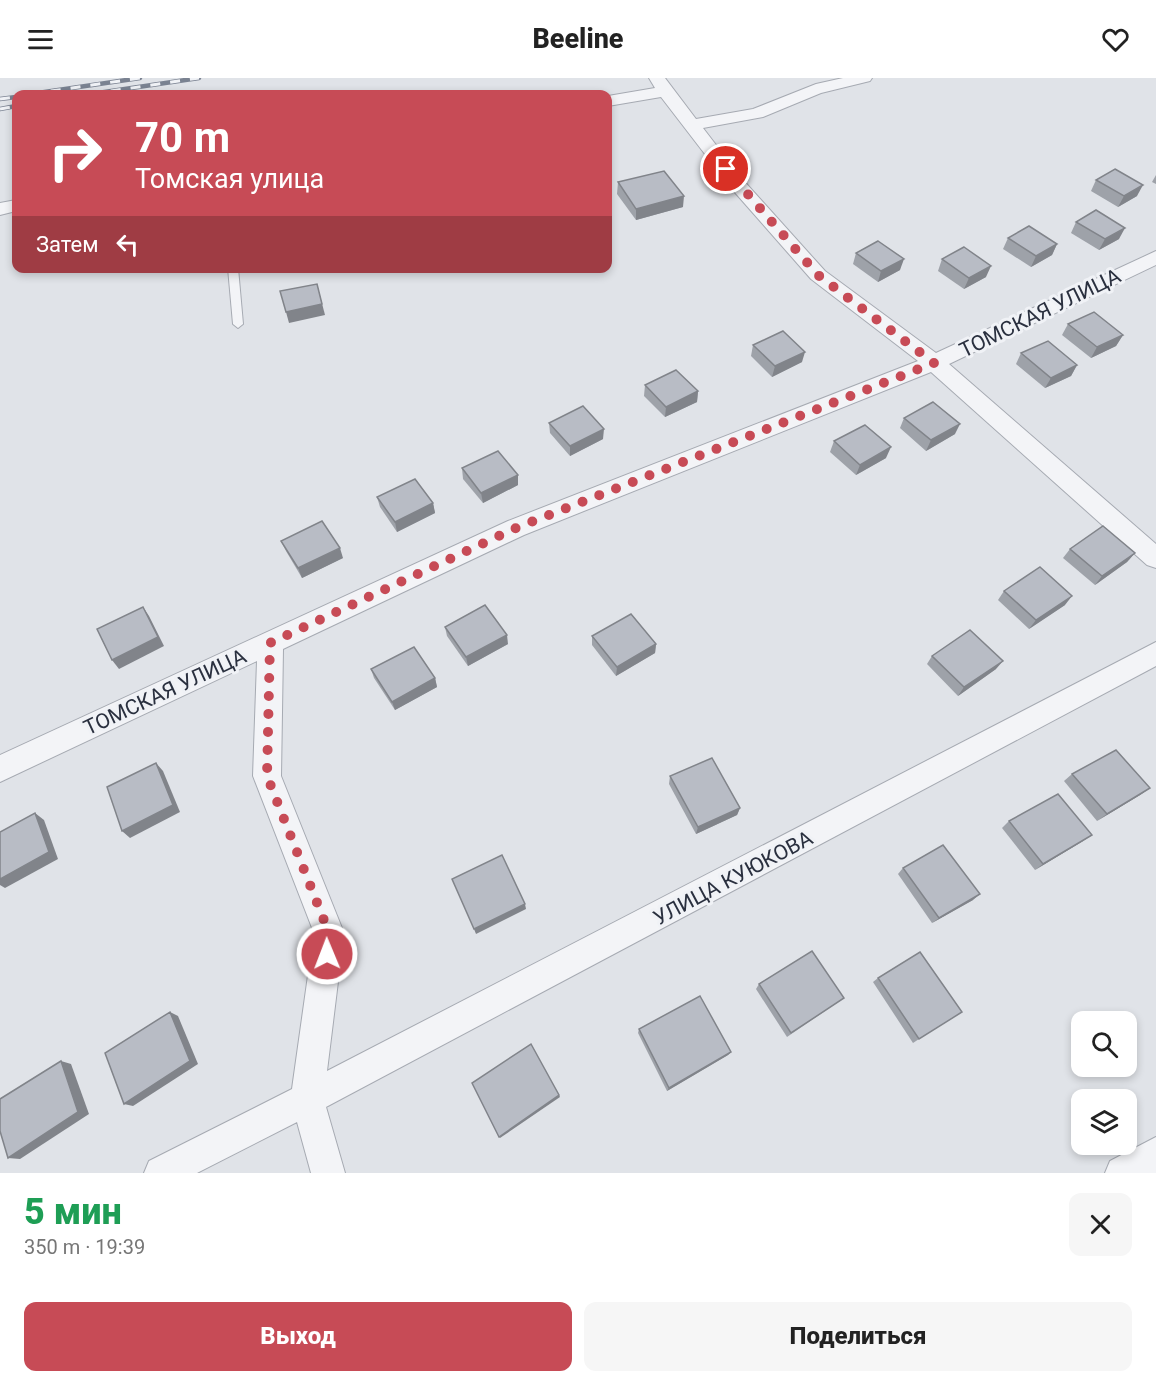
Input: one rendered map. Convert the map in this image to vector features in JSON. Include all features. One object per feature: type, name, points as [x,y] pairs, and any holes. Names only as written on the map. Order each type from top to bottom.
[{"type":"street","points":[[693,125],[757,113],[816,89],[864,78]]},
{"type":"street","points":[[612,99],[661,84],[737,184],[818,275],[934,363],[1156,558]]},
{"type":"street","name":"ТОМСКАЯ УЛИЦА","points":[[0,769],[516,528],[934,363],[1156,257]]},
{"type":"street","points":[[270,643],[267,776],[329,933],[307,1100],[328,1173]]},
{"type":"street","name":"УЛИЦА КУЮКОВА","points":[[161,1173],[307,1100],[821,832],[1156,653]]},
{"type":"street","points":[[1122,1173],[1156,1154]]},
{"type":"lane","points":[[233,273],[238,324]]},
{"type":"building","points":[[1115,169],[1143,185],[1124,196],[1096,180]]},
{"type":"building","points":[[664,171],[684,196],[636,209],[618,182]]},
{"type":"building","points":[[1096,210],[1125,228],[1105,239],[1076,222]]},
{"type":"building","points":[[1029,226],[1057,244],[1036,256],[1008,238]]},
{"type":"building","points":[[878,241],[904,259],[881,271],[856,253]]},
{"type":"building","points":[[964,247],[991,266],[969,278],[942,259]]},
{"type":"building","points":[[317,284],[322,304],[286,312],[280,291]]},
{"type":"building","points":[[1094,312],[1123,335],[1097,347],[1068,324]]},
{"type":"building","points":[[783,331],[805,352],[775,366],[753,345]]},
{"type":"building","points":[[1048,341],[1077,365],[1051,378],[1021,353]]},
{"type":"building","points":[[676,370],[698,391],[666,407],[645,385]]},
{"type":"building","points":[[933,402],[960,424],[931,440],[904,418]]},
{"type":"building","points":[[583,406],[604,429],[570,446],[549,423]]},
{"type":"building","points":[[865,425],[891,447],[860,465],[834,441]]},
{"type":"building","points":[[498,451],[518,475],[481,493],[462,468]]},
{"type":"building","points":[[415,479],[433,503],[395,522],[377,497]]},
{"type":"building","points":[[322,521],[340,548],[298,568],[281,541]]},
{"type":"building","points":[[1103,526],[1135,553],[1102,576],[1070,549]]},
{"type":"building","points":[[1040,567],[1072,596],[1036,620],[1004,591]]},
{"type":"building","points":[[485,605],[507,635],[466,657],[445,627]]},
{"type":"building","points":[[143,607],[158,637],[112,660],[97,629]]},
{"type":"building","points":[[631,614],[656,644],[617,667],[592,636]]},
{"type":"building","points":[[970,630],[1003,661],[964,687],[932,656]]},
{"type":"building","points":[[414,647],[435,678],[392,702],[371,669]]},
{"type":"building","points":[[1116,750],[1150,788],[1107,814],[1072,774]]},
{"type":"building","points":[[712,758],[740,808],[698,827],[670,776]]},
{"type":"building","points":[[156,763],[173,805],[122,831],[107,787]]},
{"type":"building","points":[[1058,794],[1092,835],[1043,864],[1009,821]]},
{"type":"building","points":[[35,813],[49,852],[0,879],[0,832]]},
{"type":"building","points":[[943,845],[980,894],[939,918],[903,868]]},
{"type":"building","points":[[502,855],[525,904],[474,929],[452,879]]},
{"type":"building","points":[[812,951],[844,998],[791,1033],[759,984]]},
{"type":"building","points":[[920,952],[962,1012],[919,1039],[878,978]]},
{"type":"building","points":[[700,996],[731,1052],[669,1088],[639,1029]]},
{"type":"building","points":[[170,1012],[190,1061],[124,1104],[105,1053]]},
{"type":"building","points":[[531,1044],[559,1095],[499,1137],[472,1083]]},
{"type":"building","points":[[61,1061],[78,1112],[8,1158],[0,1131],[0,1099]]},
{"type":"railway","points":[[58,90],[140,78]]},
{"type":"railway","points":[[118,90],[199,78]]},
{"type":"railway","points":[[0,99],[12,98]]},
{"type":"railway","points":[[0,109],[12,107]]},
{"type":"route","points":[[327,954],[329,933],[267,776],[270,643],[516,528],[934,363],[818,275],[726,169]]}]
